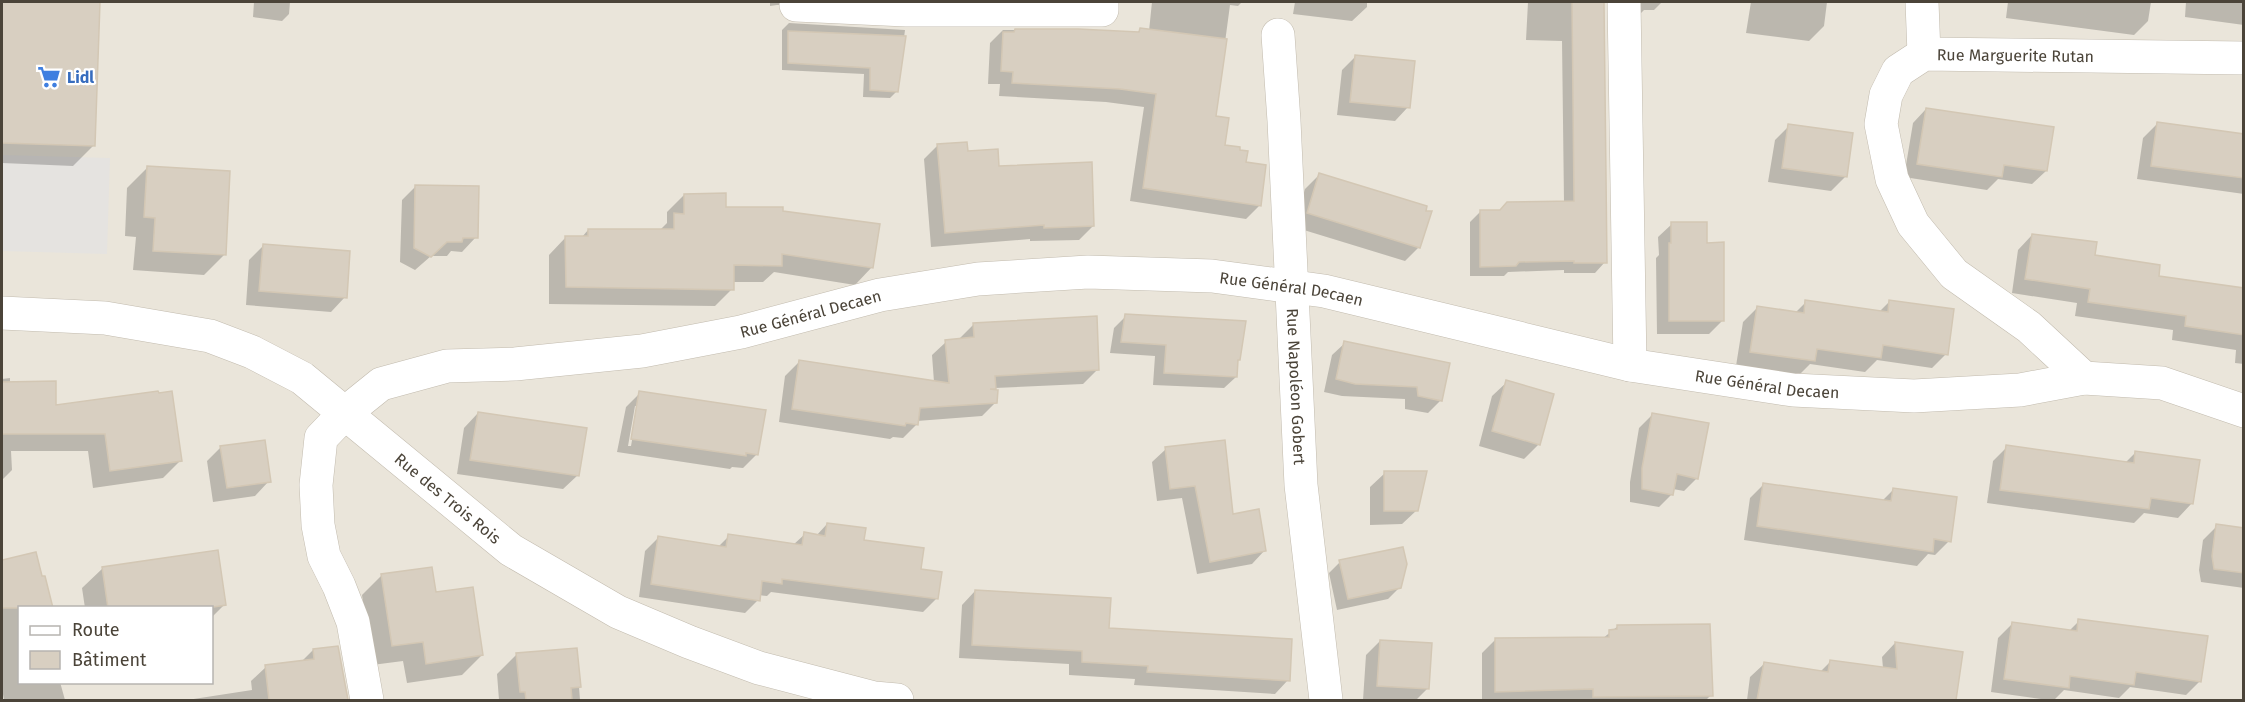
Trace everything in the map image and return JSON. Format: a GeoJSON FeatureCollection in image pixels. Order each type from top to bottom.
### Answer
{"type":"FeatureCollection","features":[{"type":"Feature","properties":{"kind":"street"},"geometry":{"type":"LineString","coordinates":[[796,5],[906,10],[1102,10],[1102,2]]}},
{"type":"Feature","properties":{"kind":"street"},"geometry":{"type":"LineString","coordinates":[[1624,2],[1630,365]]}},
{"type":"Feature","properties":{"kind":"street"},"geometry":{"type":"LineString","coordinates":[[1922,2],[1924,54]]}},
{"type":"Feature","properties":{"kind":"street","name":"Rue Napoléon Gobert"},"geometry":{"type":"LineString","coordinates":[[1278,35],[1301,485],[1326,700]]}},
{"type":"Feature","properties":{"kind":"street","name":"Rue Marguerite Rutan"},"geometry":{"type":"LineString","coordinates":[[2084,378],[2029,327],[1954,274],[1913,224],[1892,179],[1881,124],[1886,95],[1898,70],[1924,54],[2244,58]]}},
{"type":"Feature","properties":{"kind":"street","name":"Rue Général Decaen"},"geometry":{"type":"LineString","coordinates":[[367,700],[353,622],[324,556],[318,525],[316,485],[321,438],[345,413],[381,384],[447,366],[515,364],[642,351],[741,332],[880,295],[978,279],[1088,272],[1212,276],[1324,291],[1630,365],[1794,390],[1914,396],[2020,390],[2084,378],[2162,383],[2244,411]]}},
{"type":"Feature","properties":{"kind":"street","name":"Rue des Trois Rois"},"geometry":{"type":"LineString","coordinates":[[2,313],[105,318],[210,336],[252,352],[302,378],[511,550],[618,612],[759,668],[873,698],[897,700]]}},
{"type":"Feature","properties":{"kind":"shaded area"},"geometry":{"type":"Polygon","coordinates":[[[2,2],[2243,2],[2243,700],[2,700],[2,2]]]}},
{"type":"Feature","properties":{"kind":"shaded area"},"geometry":{"type":"Polygon","coordinates":[[[2,155],[110,158],[107,254],[2,251],[2,155]]]}},
{"type":"Feature","properties":{"kind":"building","name":"Lidl"},"geometry":{"type":"Polygon","coordinates":[[[2,2],[100,2],[95,146],[2,143],[2,2]]]}},
{"type":"Feature","properties":{"kind":"building"},"geometry":{"type":"Polygon","coordinates":[[[1572,2],[1604,2],[1607,263],[1519,262],[1516,266],[1480,267],[1480,210],[1500,210],[1507,202],[1574,201],[1572,2]]]}},
{"type":"Feature","properties":{"kind":"building"},"geometry":{"type":"Polygon","coordinates":[[[1140,28],[1227,39],[1216,116],[1229,118],[1225,145],[1240,147],[1240,150],[1248,151],[1246,162],[1266,165],[1261,206],[1143,188],[1156,94],[1120,89],[1012,83],[1013,72],[1001,71],[1003,32],[1014,32],[1015,29],[1078,29],[1139,32],[1140,28]]]}},
{"type":"Feature","properties":{"kind":"building"},"geometry":{"type":"Polygon","coordinates":[[[788,31],[906,36],[898,92],[870,90],[870,68],[788,63],[788,31]]]}},
{"type":"Feature","properties":{"kind":"building"},"geometry":{"type":"Polygon","coordinates":[[[1355,55],[1415,61],[1410,108],[1350,102],[1355,55]]]}},
{"type":"Feature","properties":{"kind":"building"},"geometry":{"type":"Polygon","coordinates":[[[1926,108],[2054,127],[2047,171],[2004,165],[2002,177],[1917,164],[1926,108]]]}},
{"type":"Feature","properties":{"kind":"building"},"geometry":{"type":"Polygon","coordinates":[[[2157,122],[2244,134],[2244,178],[2151,166],[2157,122]]]}},
{"type":"Feature","properties":{"kind":"building"},"geometry":{"type":"Polygon","coordinates":[[[1788,124],[1853,133],[1847,177],[1782,168],[1788,124]]]}},
{"type":"Feature","properties":{"kind":"building"},"geometry":{"type":"Polygon","coordinates":[[[967,142],[968,151],[998,149],[999,166],[1092,162],[1094,226],[1044,228],[1044,225],[945,233],[937,144],[967,142]]]}},
{"type":"Feature","properties":{"kind":"building"},"geometry":{"type":"Polygon","coordinates":[[[147,166],[230,171],[226,255],[153,251],[155,218],[144,217],[147,166]]]}},
{"type":"Feature","properties":{"kind":"building"},"geometry":{"type":"Polygon","coordinates":[[[1319,173],[1427,206],[1426,211],[1432,211],[1420,248],[1307,213],[1319,173]]]}},
{"type":"Feature","properties":{"kind":"building"},"geometry":{"type":"Polygon","coordinates":[[[415,185],[479,186],[478,238],[463,238],[462,242],[447,242],[431,257],[414,248],[415,185]]]}},
{"type":"Feature","properties":{"kind":"building"},"geometry":{"type":"Polygon","coordinates":[[[726,193],[726,207],[783,207],[783,211],[880,224],[873,268],[782,254],[782,266],[734,265],[734,290],[566,287],[565,236],[588,236],[588,229],[674,229],[674,213],[684,214],[684,194],[726,193]]]}},
{"type":"Feature","properties":{"kind":"building"},"geometry":{"type":"Polygon","coordinates":[[[1671,222],[1707,222],[1707,243],[1724,242],[1724,321],[1669,321],[1671,222]]]}},
{"type":"Feature","properties":{"kind":"building"},"geometry":{"type":"Polygon","coordinates":[[[2032,234],[2097,242],[2095,255],[2160,265],[2159,276],[2244,288],[2244,335],[2185,326],[2186,316],[2088,302],[2090,289],[2025,279],[2032,234]]]}},
{"type":"Feature","properties":{"kind":"building"},"geometry":{"type":"Polygon","coordinates":[[[263,244],[350,251],[347,298],[259,291],[263,244]]]}},
{"type":"Feature","properties":{"kind":"building"},"geometry":{"type":"Polygon","coordinates":[[[1805,300],[1888,312],[1889,300],[1954,309],[1948,355],[1883,345],[1881,358],[1817,349],[1815,361],[1750,352],[1757,306],[1804,313],[1805,300]]]}},
{"type":"Feature","properties":{"kind":"building"},"geometry":{"type":"Polygon","coordinates":[[[1125,314],[1246,321],[1237,377],[1164,373],[1166,345],[1121,342],[1125,314]]]}},
{"type":"Feature","properties":{"kind":"building"},"geometry":{"type":"Polygon","coordinates":[[[1097,316],[1099,370],[995,376],[996,389],[990,389],[998,390],[997,403],[920,408],[918,425],[906,423],[905,426],[792,409],[799,360],[949,383],[945,340],[974,337],[973,323],[1097,316]]]}},
{"type":"Feature","properties":{"kind":"building"},"geometry":{"type":"Polygon","coordinates":[[[1344,341],[1450,363],[1442,401],[1418,396],[1417,387],[1355,384],[1336,379],[1344,341]]]}},
{"type":"Feature","properties":{"kind":"building"},"geometry":{"type":"Polygon","coordinates":[[[1506,380],[1554,394],[1540,445],[1492,431],[1506,380]]]}},
{"type":"Feature","properties":{"kind":"building"},"geometry":{"type":"Polygon","coordinates":[[[56,381],[56,405],[172,391],[182,461],[110,471],[105,434],[2,434],[2,382],[56,381]]]}},
{"type":"Feature","properties":{"kind":"building"},"geometry":{"type":"Polygon","coordinates":[[[639,391],[766,410],[758,455],[746,453],[746,456],[631,439],[639,391]]]}},
{"type":"Feature","properties":{"kind":"building"},"geometry":{"type":"Polygon","coordinates":[[[478,412],[587,428],[579,476],[470,460],[478,412]]]}},
{"type":"Feature","properties":{"kind":"building"},"geometry":{"type":"Polygon","coordinates":[[[1652,413],[1709,423],[1698,479],[1677,474],[1673,495],[1642,489],[1642,468],[1652,413]]]}},
{"type":"Feature","properties":{"kind":"building"},"geometry":{"type":"Polygon","coordinates":[[[265,440],[271,482],[227,488],[220,446],[265,440]]]}},
{"type":"Feature","properties":{"kind":"building"},"geometry":{"type":"Polygon","coordinates":[[[1225,440],[1233,514],[1259,509],[1266,551],[1210,562],[1195,486],[1170,489],[1165,447],[1225,440]]]}},
{"type":"Feature","properties":{"kind":"building"},"geometry":{"type":"Polygon","coordinates":[[[2006,445],[2134,463],[2135,451],[2200,460],[2193,504],[2151,498],[2149,509],[2000,490],[2006,445]]]}},
{"type":"Feature","properties":{"kind":"building"},"geometry":{"type":"Polygon","coordinates":[[[1384,471],[1427,471],[1418,511],[1384,511],[1384,471]]]}},
{"type":"Feature","properties":{"kind":"building"},"geometry":{"type":"Polygon","coordinates":[[[1763,483],[1891,501],[1893,488],[1957,497],[1951,542],[1934,539],[1933,552],[1757,526],[1763,483]]]}},
{"type":"Feature","properties":{"kind":"building"},"geometry":{"type":"Polygon","coordinates":[[[827,523],[866,528],[864,540],[924,548],[921,569],[942,572],[938,599],[782,579],[782,584],[762,581],[760,601],[651,584],[658,536],[726,547],[728,534],[802,545],[804,532],[825,536],[827,523]]]}},
{"type":"Feature","properties":{"kind":"building"},"geometry":{"type":"Polygon","coordinates":[[[2216,524],[2244,528],[2244,573],[2214,569],[2212,556],[2216,524]]]}},
{"type":"Feature","properties":{"kind":"building"},"geometry":{"type":"Polygon","coordinates":[[[1403,547],[1407,564],[1401,588],[1348,599],[1339,560],[1403,547]]]}},
{"type":"Feature","properties":{"kind":"building"},"geometry":{"type":"Polygon","coordinates":[[[218,550],[226,605],[213,607],[108,606],[102,567],[218,550]]]}},
{"type":"Feature","properties":{"kind":"building"},"geometry":{"type":"Polygon","coordinates":[[[36,552],[52,606],[2,608],[2,560],[36,552]]]}},
{"type":"Feature","properties":{"kind":"building"},"geometry":{"type":"Polygon","coordinates":[[[432,567],[436,592],[473,587],[483,655],[426,664],[423,642],[392,646],[381,574],[432,567]]]}},
{"type":"Feature","properties":{"kind":"building"},"geometry":{"type":"Polygon","coordinates":[[[975,590],[1111,598],[1109,628],[1292,639],[1290,681],[1147,672],[1148,666],[1082,662],[1082,651],[972,645],[975,590]]]}},
{"type":"Feature","properties":{"kind":"building"},"geometry":{"type":"Polygon","coordinates":[[[2078,619],[2208,636],[2201,682],[2136,672],[2134,685],[2070,676],[2069,688],[2004,679],[2012,622],[2077,631],[2078,619]]]}},
{"type":"Feature","properties":{"kind":"building"},"geometry":{"type":"Polygon","coordinates":[[[1710,624],[1713,696],[1593,697],[1593,689],[1495,692],[1495,638],[1609,637],[1609,630],[1617,629],[1617,625],[1710,624]]]}},
{"type":"Feature","properties":{"kind":"building"},"geometry":{"type":"Polygon","coordinates":[[[1380,640],[1432,643],[1429,689],[1377,686],[1380,640]]]}},
{"type":"Feature","properties":{"kind":"building"},"geometry":{"type":"Polygon","coordinates":[[[1895,642],[1963,652],[1956,700],[1757,700],[1764,662],[1828,672],[1830,660],[1897,669],[1895,642]]]}},
{"type":"Feature","properties":{"kind":"building"},"geometry":{"type":"Polygon","coordinates":[[[338,646],[348,700],[269,700],[265,665],[314,659],[313,649],[338,646]]]}},
{"type":"Feature","properties":{"kind":"building"},"geometry":{"type":"Polygon","coordinates":[[[577,648],[581,687],[571,688],[572,700],[526,700],[525,692],[520,692],[516,653],[577,648]]]}},
{"type":"Feature","properties":{"kind":"place","name":"Lidl"},"geometry":{"type":"Point","coordinates":[49,77]}}]}
